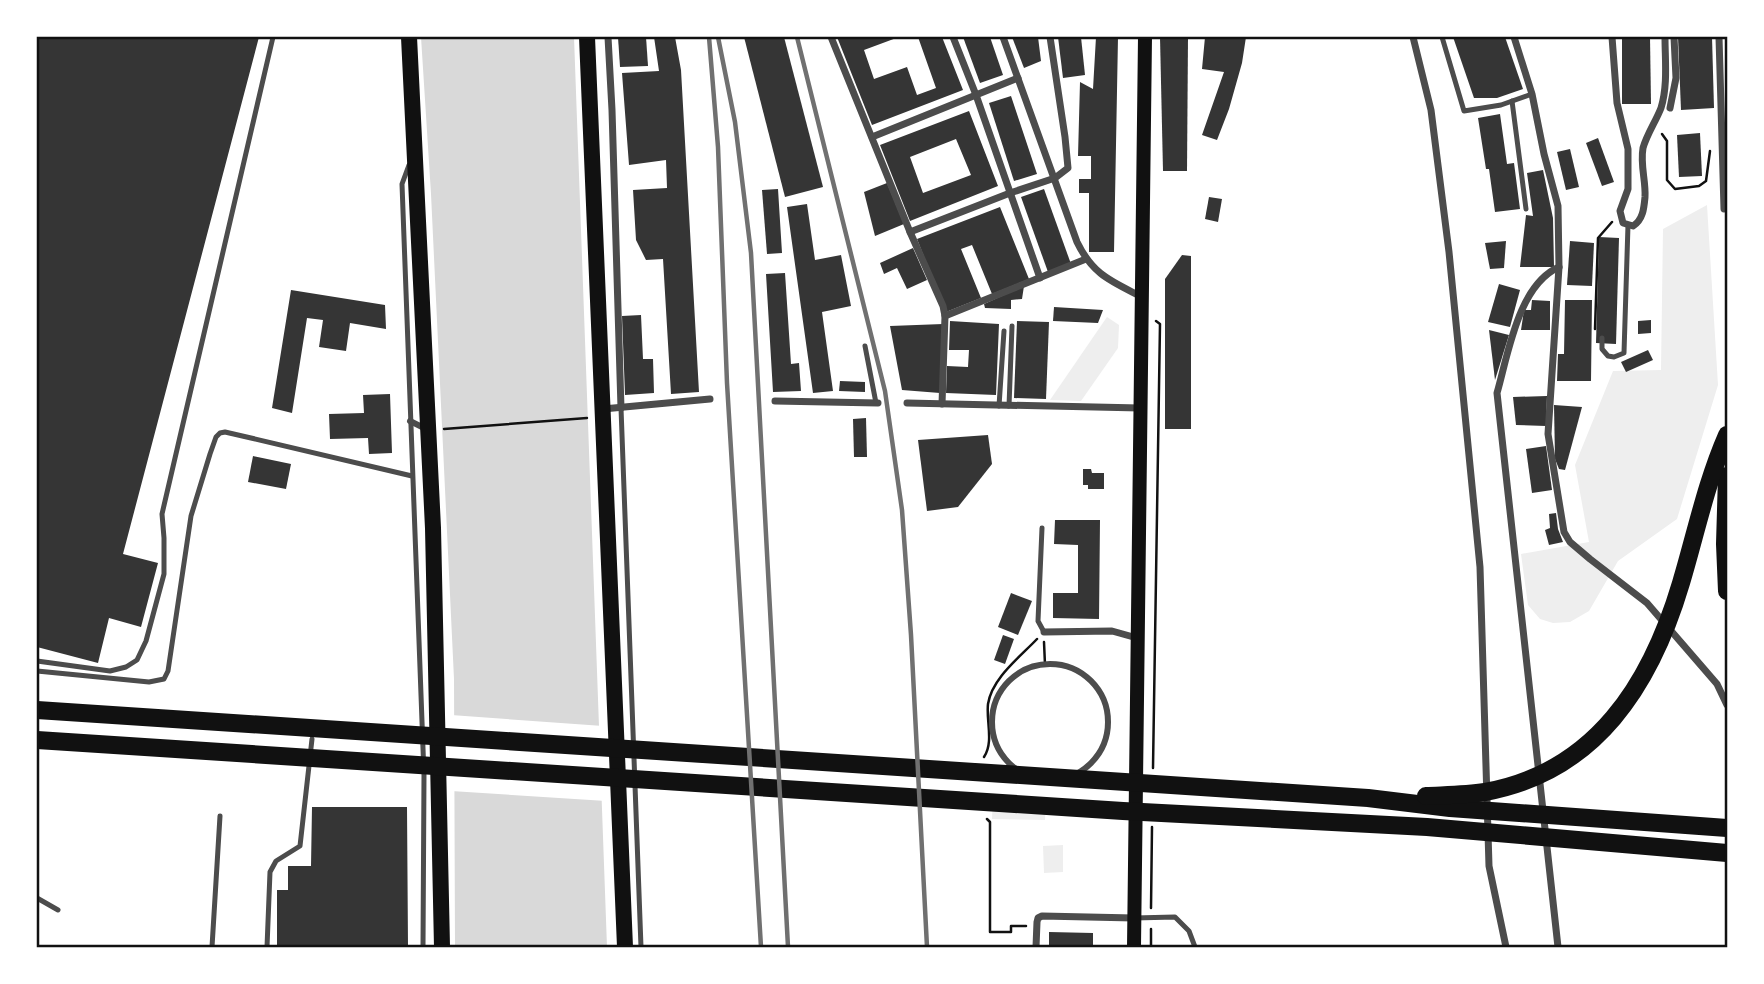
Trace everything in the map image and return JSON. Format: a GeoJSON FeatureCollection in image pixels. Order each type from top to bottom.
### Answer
{"type":"FeatureCollection","features":[{"type":"Feature","properties":{"kind":"highway"},"geometry":{"type":"LineString","coordinates":[[1368,798],[1484,792],[1527,780],[1573,756],[1610,723],[1635,691],[1654,657],[1681,584],[1697,521],[1727,435]]}},
{"type":"Feature","properties":{"kind":"highway"},"geometry":{"type":"LineString","coordinates":[[1727,476],[1727,591]]}},
{"type":"Feature","properties":{"kind":"highway"},"geometry":{"type":"LineString","coordinates":[[37,710],[1368,798],[1450,808],[1726,828]]}},
{"type":"Feature","properties":{"kind":"highway"},"geometry":{"type":"LineString","coordinates":[[37,740],[1122,811],[1427,827],[1725,852]]}},
{"type":"Feature","properties":{"kind":"main road"},"geometry":{"type":"LineString","coordinates":[[409,37],[433,430],[442,947]]}},
{"type":"Feature","properties":{"kind":"main road"},"geometry":{"type":"LineString","coordinates":[[587,37],[597,414],[625,947]]}},
{"type":"Feature","properties":{"kind":"main road"},"geometry":{"type":"LineString","coordinates":[[1134,947],[1145,37]]}},
{"type":"Feature","properties":{"kind":"street"},"geometry":{"type":"LineString","coordinates":[[608,37],[621,408]]}},
{"type":"Feature","properties":{"kind":"street"},"geometry":{"type":"LineString","coordinates":[[831,37],[943,306],[945,316],[942,404]]}},
{"type":"Feature","properties":{"kind":"street"},"geometry":{"type":"LineString","coordinates":[[953,37],[976,94],[1040,278]]}},
{"type":"Feature","properties":{"kind":"street"},"geometry":{"type":"LineString","coordinates":[[1003,37],[1077,242],[1086,260],[1103,278],[1142,304]]}},
{"type":"Feature","properties":{"kind":"street"},"geometry":{"type":"LineString","coordinates":[[910,232],[1055,177],[1068,168],[1066,137],[1050,37]]}},
{"type":"Feature","properties":{"kind":"street"},"geometry":{"type":"LineString","coordinates":[[1413,37],[1431,110],[1449,251],[1480,567],[1489,866],[1506,947]]}},
{"type":"Feature","properties":{"kind":"street"},"geometry":{"type":"LineString","coordinates":[[1514,37],[1532,94],[1558,206],[1559,267],[1548,433],[1564,532],[1570,542],[1647,603],[1710,675],[1722,691],[1727,705]]}},
{"type":"Feature","properties":{"kind":"street"},"geometry":{"type":"LineString","coordinates":[[1612,37],[1617,103],[1628,149],[1628,189],[1621,216],[1623,223],[1633,226],[1639,222],[1644,208],[1644,145],[1661,106],[1665,84],[1665,37]]}},
{"type":"Feature","properties":{"kind":"street"},"geometry":{"type":"LineString","coordinates":[[1671,108],[1676,78],[1674,37]]}},
{"type":"Feature","properties":{"kind":"street"},"geometry":{"type":"LineString","coordinates":[[1719,37],[1724,209]]}},
{"type":"Feature","properties":{"kind":"street"},"geometry":{"type":"LineString","coordinates":[[872,137],[1018,78]]}},
{"type":"Feature","properties":{"kind":"street"},"geometry":{"type":"LineString","coordinates":[[945,316],[1086,260]]}},
{"type":"Feature","properties":{"kind":"street"},"geometry":{"type":"LineString","coordinates":[[1558,947],[1497,393],[1521,311],[1545,276],[1559,267]]}},
{"type":"Feature","properties":{"kind":"street"},"geometry":{"type":"LineString","coordinates":[[597,414],[621,408],[710,399]]}},
{"type":"Feature","properties":{"kind":"street"},"geometry":{"type":"LineString","coordinates":[[775,401],[877,403]]}},
{"type":"Feature","properties":{"kind":"street"},"geometry":{"type":"LineString","coordinates":[[907,403],[1141,408]]}},
{"type":"Feature","properties":{"kind":"street"},"geometry":{"type":"LineString","coordinates":[[410,421],[433,430]]}},
{"type":"Feature","properties":{"kind":"street"},"geometry":{"type":"LineString","coordinates":[[1044,632],[1112,631],[1137,638]]}},
{"type":"Feature","properties":{"kind":"street"},"geometry":{"type":"LineString","coordinates":[[1045,665],[1059,665],[1076,670],[1091,681],[1102,695],[1107,713],[1107,731],[1102,748],[1091,763],[1076,774],[1041,780],[1023,774],[1008,763],[998,749],[992,731],[992,713],[998,696],[1008,681],[1023,670],[1045,665]]}},
{"type":"Feature","properties":{"kind":"street"},"geometry":{"type":"LineString","coordinates":[[1036,947],[1037,922],[1042,916],[1134,918]]}},
{"type":"Feature","properties":{"kind":"lane"},"geometry":{"type":"LineString","coordinates":[[37,661],[110,671],[137,660],[146,641],[164,573],[162,514],[272,37]]}},
{"type":"Feature","properties":{"kind":"lane"},"geometry":{"type":"LineString","coordinates":[[1442,37],[1464,111],[1512,102],[1532,94]]}},
{"type":"Feature","properties":{"kind":"lane"},"geometry":{"type":"LineString","coordinates":[[1512,102],[1526,209]]}},
{"type":"Feature","properties":{"kind":"lane"},"geometry":{"type":"LineString","coordinates":[[414,152],[402,184],[424,775],[423,947]]}},
{"type":"Feature","properties":{"kind":"lane"},"geometry":{"type":"LineString","coordinates":[[1602,338],[1602,349],[1608,356],[1624,353],[1628,225]]}},
{"type":"Feature","properties":{"kind":"lane"},"geometry":{"type":"LineString","coordinates":[[1009,405],[1012,326]]}},
{"type":"Feature","properties":{"kind":"lane"},"geometry":{"type":"LineString","coordinates":[[999,405],[1004,331]]}},
{"type":"Feature","properties":{"kind":"lane"},"geometry":{"type":"LineString","coordinates":[[865,346],[877,403]]}},
{"type":"Feature","properties":{"kind":"lane"},"geometry":{"type":"LineString","coordinates":[[621,408],[641,947]]}},
{"type":"Feature","properties":{"kind":"lane"},"geometry":{"type":"LineString","coordinates":[[37,671],[149,682],[164,679],[168,671],[191,516],[216,437],[225,432],[412,476]]}},
{"type":"Feature","properties":{"kind":"lane"},"geometry":{"type":"LineString","coordinates":[[1042,528],[1038,621],[1044,632]]}},
{"type":"Feature","properties":{"kind":"lane"},"geometry":{"type":"LineString","coordinates":[[267,947],[270,872],[275,861],[300,846],[312,739]]}},
{"type":"Feature","properties":{"kind":"lane"},"geometry":{"type":"LineString","coordinates":[[212,947],[220,816]]}},
{"type":"Feature","properties":{"kind":"lane"},"geometry":{"type":"LineString","coordinates":[[37,898],[58,910]]}},
{"type":"Feature","properties":{"kind":"lane"},"geometry":{"type":"LineString","coordinates":[[1134,918],[1175,917],[1189,931],[1195,947]]}},
{"type":"Feature","properties":{"kind":"path"},"geometry":{"type":"LineString","coordinates":[[1653,127],[1667,141],[1667,180],[1675,189],[1704,183],[1709,170],[1710,152],[1724,150]]}},
{"type":"Feature","properties":{"kind":"path"},"geometry":{"type":"LineString","coordinates":[[1595,331],[1598,238],[1607,226],[1621,216]]}},
{"type":"Feature","properties":{"kind":"path"},"geometry":{"type":"LineString","coordinates":[[1142,304],[1160,324],[1153,779]]}},
{"type":"Feature","properties":{"kind":"path"},"geometry":{"type":"LineString","coordinates":[[433,430],[597,414]]}},
{"type":"Feature","properties":{"kind":"path"},"geometry":{"type":"LineString","coordinates":[[1044,632],[1045,665]]}},
{"type":"Feature","properties":{"kind":"path"},"geometry":{"type":"LineString","coordinates":[[1151,947],[1153,821]]}},
{"type":"Feature","properties":{"kind":"shaded area"},"geometry":{"type":"Polygon","coordinates":[[[421,37],[574,37],[607,947],[455,947],[454,679],[421,37]]]}},
{"type":"Feature","properties":{"kind":"shaded area"},"geometry":{"type":"Polygon","coordinates":[[[1707,205],[1718,385],[1677,519],[1618,561],[1589,611],[1570,622],[1553,623],[1540,619],[1528,605],[1521,554],[1589,542],[1575,465],[1613,371],[1661,370],[1663,229],[1707,205]]]}},
{"type":"Feature","properties":{"kind":"shaded area"},"geometry":{"type":"Polygon","coordinates":[[[1107,317],[1119,325],[1118,348],[1081,401],[1050,400],[1107,317]]]}},
{"type":"Feature","properties":{"kind":"shaded area"},"geometry":{"type":"Polygon","coordinates":[[[993,798],[1046,799],[1045,820],[992,819],[993,798]]]}},
{"type":"Feature","properties":{"kind":"shaded area"},"geometry":{"type":"Polygon","coordinates":[[[1063,845],[1063,872],[1044,873],[1043,846],[1063,845]]]}},
{"type":"Feature","properties":{"kind":"pier"},"geometry":{"type":"Polygon","coordinates":[[[451,715],[603,726],[606,801],[451,791],[451,715]]]}},
{"type":"Feature","properties":{"kind":"building"},"geometry":{"type":"Polygon","coordinates":[[[37,37],[259,37],[123,554],[158,563],[141,627],[109,618],[98,663],[37,647],[37,37]]]}},
{"type":"Feature","properties":{"kind":"building"},"geometry":{"type":"Polygon","coordinates":[[[618,37],[646,37],[648,66],[620,67],[618,37]]]}},
{"type":"Feature","properties":{"kind":"building"},"geometry":{"type":"Polygon","coordinates":[[[654,37],[675,37],[681,70],[699,392],[671,394],[663,259],[646,260],[636,240],[633,190],[667,188],[666,160],[629,165],[622,73],[659,71],[654,37]]]}},
{"type":"Feature","properties":{"kind":"building"},"geometry":{"type":"Polygon","coordinates":[[[744,37],[784,37],[823,187],[785,197],[744,37]]]}},
{"type":"Feature","properties":{"kind":"building"},"geometry":{"type":"Polygon","coordinates":[[[837,37],[899,37],[864,50],[874,79],[907,67],[917,95],[936,88],[918,37],[942,37],[963,90],[872,125],[837,37]]]}},
{"type":"Feature","properties":{"kind":"building"},"geometry":{"type":"Polygon","coordinates":[[[963,37],[990,37],[1003,75],[980,83],[963,37]]]}},
{"type":"Feature","properties":{"kind":"building"},"geometry":{"type":"Polygon","coordinates":[[[1012,37],[1038,37],[1041,61],[1024,68],[1012,37]]]}},
{"type":"Feature","properties":{"kind":"building"},"geometry":{"type":"Polygon","coordinates":[[[1058,37],[1081,37],[1085,75],[1063,78],[1058,37]]]}},
{"type":"Feature","properties":{"kind":"building"},"geometry":{"type":"Polygon","coordinates":[[[1096,37],[1118,37],[1114,252],[1089,252],[1089,193],[1079,193],[1079,179],[1091,179],[1091,156],[1078,156],[1080,82],[1093,89],[1096,37]]]}},
{"type":"Feature","properties":{"kind":"building"},"geometry":{"type":"Polygon","coordinates":[[[1160,37],[1188,37],[1187,171],[1163,171],[1160,37]]]}},
{"type":"Feature","properties":{"kind":"building"},"geometry":{"type":"Polygon","coordinates":[[[1205,37],[1246,37],[1242,63],[1217,140],[1202,135],[1224,72],[1202,69],[1205,37]]]}},
{"type":"Feature","properties":{"kind":"building"},"geometry":{"type":"Polygon","coordinates":[[[1453,37],[1505,37],[1523,89],[1497,98],[1474,98],[1453,37]]]}},
{"type":"Feature","properties":{"kind":"building"},"geometry":{"type":"Polygon","coordinates":[[[1622,37],[1650,37],[1651,104],[1622,104],[1622,37]]]}},
{"type":"Feature","properties":{"kind":"building"},"geometry":{"type":"Polygon","coordinates":[[[1678,37],[1712,37],[1714,108],[1681,110],[1678,37]]]}},
{"type":"Feature","properties":{"kind":"building"},"geometry":{"type":"Polygon","coordinates":[[[1011,96],[1037,174],[1014,181],[989,103],[1011,96]]]}},
{"type":"Feature","properties":{"kind":"building"},"geometry":{"type":"Polygon","coordinates":[[[969,111],[998,186],[910,221],[880,145],[969,111]],[[956,139],[910,157],[923,193],[971,175],[956,139]]]}},
{"type":"Feature","properties":{"kind":"building"},"geometry":{"type":"Polygon","coordinates":[[[1500,114],[1507,164],[1514,163],[1520,209],[1495,212],[1478,118],[1500,114]]]}},
{"type":"Feature","properties":{"kind":"building"},"geometry":{"type":"Polygon","coordinates":[[[1700,133],[1702,176],[1679,177],[1677,135],[1700,133]]]}},
{"type":"Feature","properties":{"kind":"building"},"geometry":{"type":"Polygon","coordinates":[[[1598,138],[1614,182],[1602,186],[1586,143],[1598,138]]]}},
{"type":"Feature","properties":{"kind":"building"},"geometry":{"type":"Polygon","coordinates":[[[1570,149],[1579,187],[1566,190],[1557,152],[1570,149]]]}},
{"type":"Feature","properties":{"kind":"building"},"geometry":{"type":"Polygon","coordinates":[[[1543,170],[1553,218],[1554,267],[1520,267],[1526,215],[1533,216],[1527,173],[1543,170]]]}},
{"type":"Feature","properties":{"kind":"building"},"geometry":{"type":"Polygon","coordinates":[[[887,183],[904,224],[875,236],[864,192],[887,183]]]}},
{"type":"Feature","properties":{"kind":"building"},"geometry":{"type":"Polygon","coordinates":[[[778,189],[782,253],[767,254],[762,190],[778,189]]]}},
{"type":"Feature","properties":{"kind":"building"},"geometry":{"type":"Polygon","coordinates":[[[1044,189],[1071,264],[1048,272],[1021,197],[1044,189]]]}},
{"type":"Feature","properties":{"kind":"building"},"geometry":{"type":"Polygon","coordinates":[[[1209,197],[1222,199],[1218,222],[1205,219],[1209,197]]]}},
{"type":"Feature","properties":{"kind":"building"},"geometry":{"type":"Polygon","coordinates":[[[807,204],[815,260],[841,255],[851,306],[822,312],[833,391],[813,393],[787,207],[807,204]]]}},
{"type":"Feature","properties":{"kind":"building"},"geometry":{"type":"Polygon","coordinates":[[[1000,207],[1029,279],[992,294],[972,245],[961,249],[981,298],[946,312],[917,239],[1000,207]]]}},
{"type":"Feature","properties":{"kind":"building"},"geometry":{"type":"Polygon","coordinates":[[[1599,237],[1619,238],[1616,344],[1596,343],[1599,237]]]}},
{"type":"Feature","properties":{"kind":"building"},"geometry":{"type":"Polygon","coordinates":[[[1506,241],[1504,268],[1490,269],[1485,243],[1506,241]]]}},
{"type":"Feature","properties":{"kind":"building"},"geometry":{"type":"Polygon","coordinates":[[[1570,241],[1594,243],[1592,286],[1567,285],[1570,241]]]}},
{"type":"Feature","properties":{"kind":"building"},"geometry":{"type":"Polygon","coordinates":[[[913,248],[927,280],[907,289],[897,268],[884,274],[880,263],[913,248]]]}},
{"type":"Feature","properties":{"kind":"building"},"geometry":{"type":"Polygon","coordinates":[[[1182,255],[1191,256],[1191,429],[1165,429],[1165,279],[1182,255]]]}},
{"type":"Feature","properties":{"kind":"building"},"geometry":{"type":"Polygon","coordinates":[[[785,273],[791,364],[799,363],[801,391],[773,392],[766,274],[785,273]]]}},
{"type":"Feature","properties":{"kind":"building"},"geometry":{"type":"Polygon","coordinates":[[[1499,284],[1520,290],[1510,327],[1488,322],[1499,284]]]}},
{"type":"Feature","properties":{"kind":"building"},"geometry":{"type":"Polygon","coordinates":[[[1024,286],[1022,299],[1011,300],[1011,309],[985,308],[984,304],[1024,286]]]}},
{"type":"Feature","properties":{"kind":"building"},"geometry":{"type":"Polygon","coordinates":[[[291,290],[385,305],[386,329],[350,323],[346,351],[319,347],[323,320],[307,318],[292,413],[272,408],[291,290]]]}},
{"type":"Feature","properties":{"kind":"building"},"geometry":{"type":"Polygon","coordinates":[[[1532,300],[1550,301],[1550,330],[1521,330],[1524,310],[1531,310],[1532,300]]]}},
{"type":"Feature","properties":{"kind":"building"},"geometry":{"type":"Polygon","coordinates":[[[1565,300],[1592,300],[1591,381],[1557,381],[1558,354],[1564,354],[1565,300]]]}},
{"type":"Feature","properties":{"kind":"building"},"geometry":{"type":"Polygon","coordinates":[[[1054,307],[1103,310],[1098,323],[1053,321],[1054,307]]]}},
{"type":"Feature","properties":{"kind":"building"},"geometry":{"type":"Polygon","coordinates":[[[641,315],[643,359],[653,359],[654,393],[625,395],[622,316],[641,315]]]}},
{"type":"Feature","properties":{"kind":"building"},"geometry":{"type":"Polygon","coordinates":[[[1651,320],[1651,333],[1638,334],[1638,321],[1651,320]]]}},
{"type":"Feature","properties":{"kind":"building"},"geometry":{"type":"Polygon","coordinates":[[[950,321],[999,324],[996,395],[946,393],[947,366],[968,367],[969,350],[949,350],[950,321]]]}},
{"type":"Feature","properties":{"kind":"building"},"geometry":{"type":"Polygon","coordinates":[[[1017,321],[1049,322],[1046,399],[1014,398],[1017,321]]]}},
{"type":"Feature","properties":{"kind":"building"},"geometry":{"type":"Polygon","coordinates":[[[943,324],[940,393],[902,390],[890,326],[943,324]]]}},
{"type":"Feature","properties":{"kind":"building"},"geometry":{"type":"Polygon","coordinates":[[[1489,330],[1509,335],[1495,380],[1489,330]]]}},
{"type":"Feature","properties":{"kind":"building"},"geometry":{"type":"Polygon","coordinates":[[[1648,350],[1653,360],[1626,372],[1621,362],[1648,350]]]}},
{"type":"Feature","properties":{"kind":"building"},"geometry":{"type":"Polygon","coordinates":[[[840,381],[865,382],[865,392],[839,391],[840,381]]]}},
{"type":"Feature","properties":{"kind":"building"},"geometry":{"type":"Polygon","coordinates":[[[390,394],[392,453],[369,454],[368,438],[330,439],[329,414],[364,413],[363,395],[390,394]]]}},
{"type":"Feature","properties":{"kind":"building"},"geometry":{"type":"Polygon","coordinates":[[[1547,396],[1546,426],[1516,425],[1513,397],[1547,396]]]}},
{"type":"Feature","properties":{"kind":"building"},"geometry":{"type":"Polygon","coordinates":[[[1554,405],[1582,407],[1565,470],[1559,469],[1555,459],[1554,405]]]}},
{"type":"Feature","properties":{"kind":"building"},"geometry":{"type":"Polygon","coordinates":[[[866,418],[867,457],[854,457],[853,419],[866,418]]]}},
{"type":"Feature","properties":{"kind":"building"},"geometry":{"type":"Polygon","coordinates":[[[988,435],[992,464],[958,507],[927,511],[918,440],[988,435]]]}},
{"type":"Feature","properties":{"kind":"building"},"geometry":{"type":"Polygon","coordinates":[[[1546,446],[1552,490],[1532,493],[1526,449],[1546,446]]]}},
{"type":"Feature","properties":{"kind":"building"},"geometry":{"type":"Polygon","coordinates":[[[253,456],[291,464],[286,489],[248,482],[253,456]]]}},
{"type":"Feature","properties":{"kind":"building"},"geometry":{"type":"Polygon","coordinates":[[[1083,469],[1091,469],[1092,473],[1104,473],[1104,489],[1088,489],[1088,485],[1083,485],[1083,469]]]}},
{"type":"Feature","properties":{"kind":"building"},"geometry":{"type":"Polygon","coordinates":[[[1556,513],[1563,542],[1549,545],[1545,530],[1550,528],[1549,514],[1556,513]]]}},
{"type":"Feature","properties":{"kind":"building"},"geometry":{"type":"Polygon","coordinates":[[[1055,520],[1100,520],[1099,619],[1053,618],[1053,593],[1078,593],[1078,545],[1054,544],[1055,520]]]}},
{"type":"Feature","properties":{"kind":"building"},"geometry":{"type":"Polygon","coordinates":[[[1011,593],[1032,601],[1018,635],[998,627],[1011,593]]]}},
{"type":"Feature","properties":{"kind":"building"},"geometry":{"type":"Polygon","coordinates":[[[1003,635],[1014,639],[1005,664],[994,660],[1003,635]]]}},
{"type":"Feature","properties":{"kind":"building"},"geometry":{"type":"Polygon","coordinates":[[[312,807],[407,807],[408,947],[277,947],[277,890],[288,890],[288,866],[311,866],[312,807]]]}},
{"type":"Feature","properties":{"kind":"building"},"geometry":{"type":"Polygon","coordinates":[[[1049,932],[1093,933],[1093,947],[1049,947],[1049,932]]]}},
{"type":"Feature","properties":{"kind":"railway"},"geometry":{"type":"LineString","coordinates":[[709,37],[718,147],[727,383],[761,947]]}},
{"type":"Feature","properties":{"kind":"railway"},"geometry":{"type":"LineString","coordinates":[[718,37],[735,122],[751,253],[788,947]]}},
{"type":"Feature","properties":{"kind":"railway"},"geometry":{"type":"LineString","coordinates":[[797,37],[885,391],[902,510],[927,947]]}}]}
